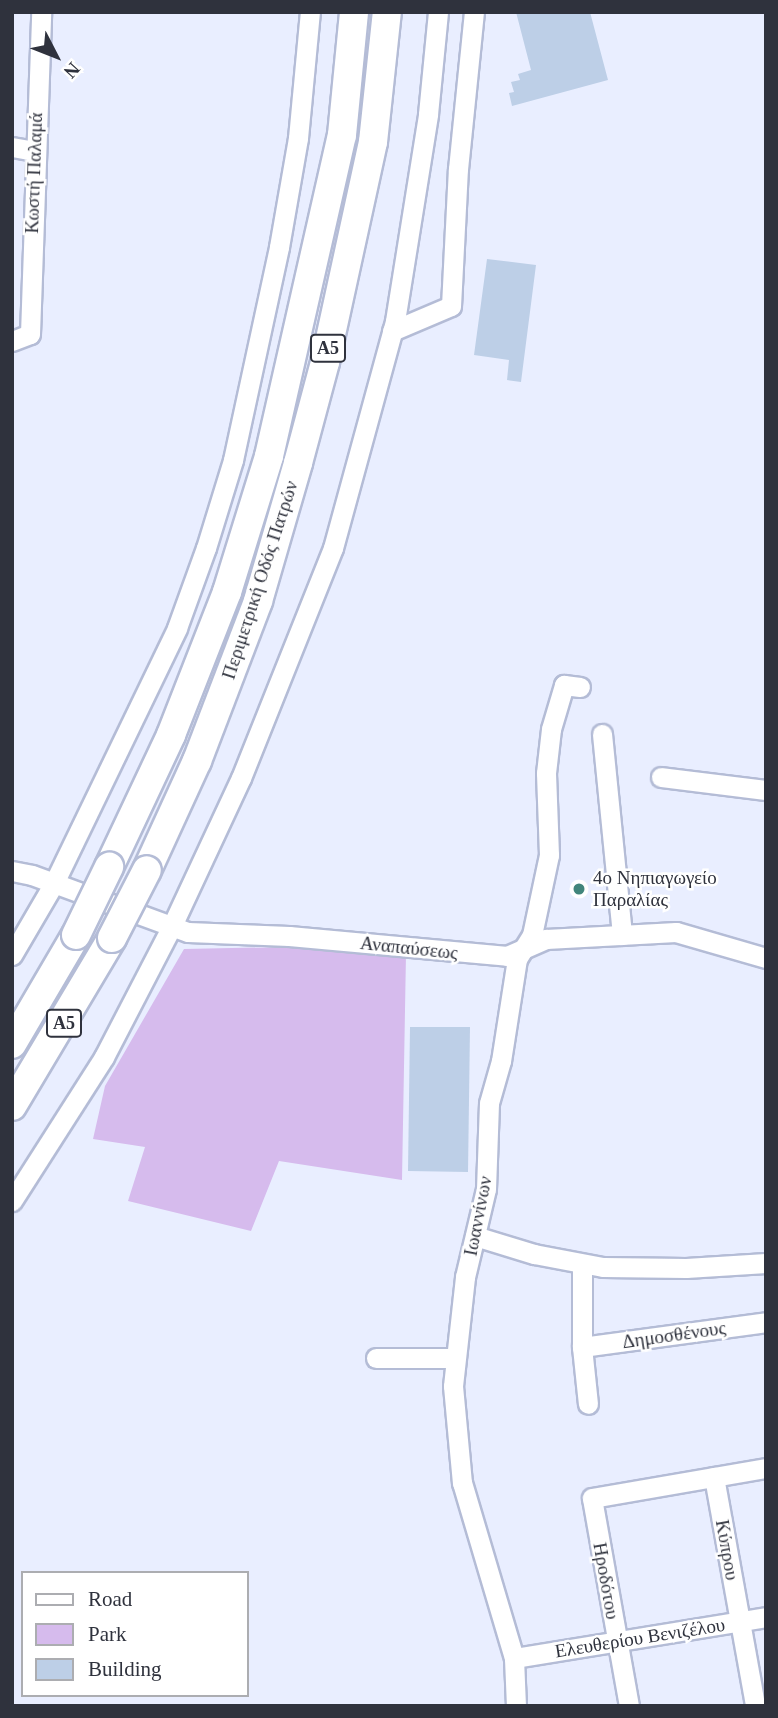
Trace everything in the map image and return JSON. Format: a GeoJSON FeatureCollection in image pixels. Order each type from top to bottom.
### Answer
{"type":"FeatureCollection","features":[{"type":"Feature","properties":{"kind":"highway","name":"Περιμετρική Οδός Πατρών"},"geometry":{"type":"LineString","coordinates":[[12,1044],[76,935],[109,867],[170,735],[227,592],[269,456],[342,135],[355,12]]}},
{"type":"Feature","properties":{"kind":"highway","name":"Περιμετρική Οδός Πατρών"},"geometry":{"type":"LineString","coordinates":[[12,1106],[112,939],[147,870],[197,761],[253,613],[325,362],[373,142],[387,12]]}},
{"type":"Feature","properties":{"kind":"street","name":"Κωστή Παλαμά"},"geometry":{"type":"LineString","coordinates":[[21,338],[41,12]]}},
{"type":"Feature","properties":{"kind":"street"},"geometry":{"type":"LineString","coordinates":[[12,955],[54,883],[177,628],[233,460],[279,247],[298,138],[310,12]]}},
{"type":"Feature","properties":{"kind":"street"},"geometry":{"type":"LineString","coordinates":[[12,1201],[104,1057],[171,929],[241,778],[333,548],[392,331],[428,114],[438,12]]}},
{"type":"Feature","properties":{"kind":"street"},"geometry":{"type":"LineString","coordinates":[[392,331],[451,306],[458,169],[474,12]]}},
{"type":"Feature","properties":{"kind":"street"},"geometry":{"type":"LineString","coordinates":[[12,147],[34,151]]}},
{"type":"Feature","properties":{"kind":"street","name":"Ιωαννίνων"},"geometry":{"type":"LineString","coordinates":[[516,1706],[514,1658],[463,1483],[454,1408],[455,1359],[461,1300],[486,1189],[489,1103],[500,1061],[517,959],[532,935],[549,855],[546,773],[551,729],[572,686]]}},
{"type":"Feature","properties":{"kind":"street"},"geometry":{"type":"LineString","coordinates":[[602,734],[622,935]]}},
{"type":"Feature","properties":{"kind":"street"},"geometry":{"type":"LineString","coordinates":[[661,777],[766,790]]}},
{"type":"Feature","properties":{"kind":"street","name":"Αναπαύσεως"},"geometry":{"type":"LineString","coordinates":[[12,872],[54,883],[171,929],[507,956],[546,939],[676,932],[766,958]]}},
{"type":"Feature","properties":{"kind":"street"},"geometry":{"type":"LineString","coordinates":[[475,1236],[582,1264],[646,1269],[766,1264]]}},
{"type":"Feature","properties":{"kind":"street"},"geometry":{"type":"LineString","coordinates":[[582,1264],[582,1347],[588,1404]]}},
{"type":"Feature","properties":{"kind":"street","name":"Δημοσθένους"},"geometry":{"type":"LineString","coordinates":[[582,1347],[766,1322]]}},
{"type":"Feature","properties":{"kind":"street"},"geometry":{"type":"LineString","coordinates":[[376,1358],[455,1359]]}},
{"type":"Feature","properties":{"kind":"street"},"geometry":{"type":"LineString","coordinates":[[714,1477],[766,1468]]}},
{"type":"Feature","properties":{"kind":"street","name":"Ηροδότου"},"geometry":{"type":"LineString","coordinates":[[629,1706],[592,1498],[714,1477]]}},
{"type":"Feature","properties":{"kind":"street","name":"Κύπρου"},"geometry":{"type":"LineString","coordinates":[[714,1477],[755,1706]]}},
{"type":"Feature","properties":{"kind":"street","name":"Ελευθερίου Βενιζέλου"},"geometry":{"type":"LineString","coordinates":[[514,1658],[766,1617]]}},
{"type":"Feature","properties":{"kind":"green space"},"geometry":{"type":"Polygon","coordinates":[[[288,943],[406,954],[402,1180],[279,1161],[251,1231],[128,1201],[145,1147],[93,1139],[105,1086],[184,949],[287,947],[288,943]]]}},
{"type":"Feature","properties":{"kind":"building"},"geometry":{"type":"Polygon","coordinates":[[[516,12],[590,12],[608,80],[512,106],[509,93],[514,92],[511,82],[520,80],[518,74],[531,70],[516,12]]]}},
{"type":"Feature","properties":{"kind":"building"},"geometry":{"type":"Polygon","coordinates":[[[487,259],[536,265],[521,382],[507,380],[509,360],[474,355],[487,259]]]}},
{"type":"Feature","properties":{"kind":"building"},"geometry":{"type":"Polygon","coordinates":[[[410,1027],[470,1027],[468,1172],[408,1171],[410,1027]]]}},
{"type":"Feature","properties":{"kind":"place","name":"4o Νηπιαγωγείο Παραλίας"},"geometry":{"type":"Point","coordinates":[579,889]}}]}
